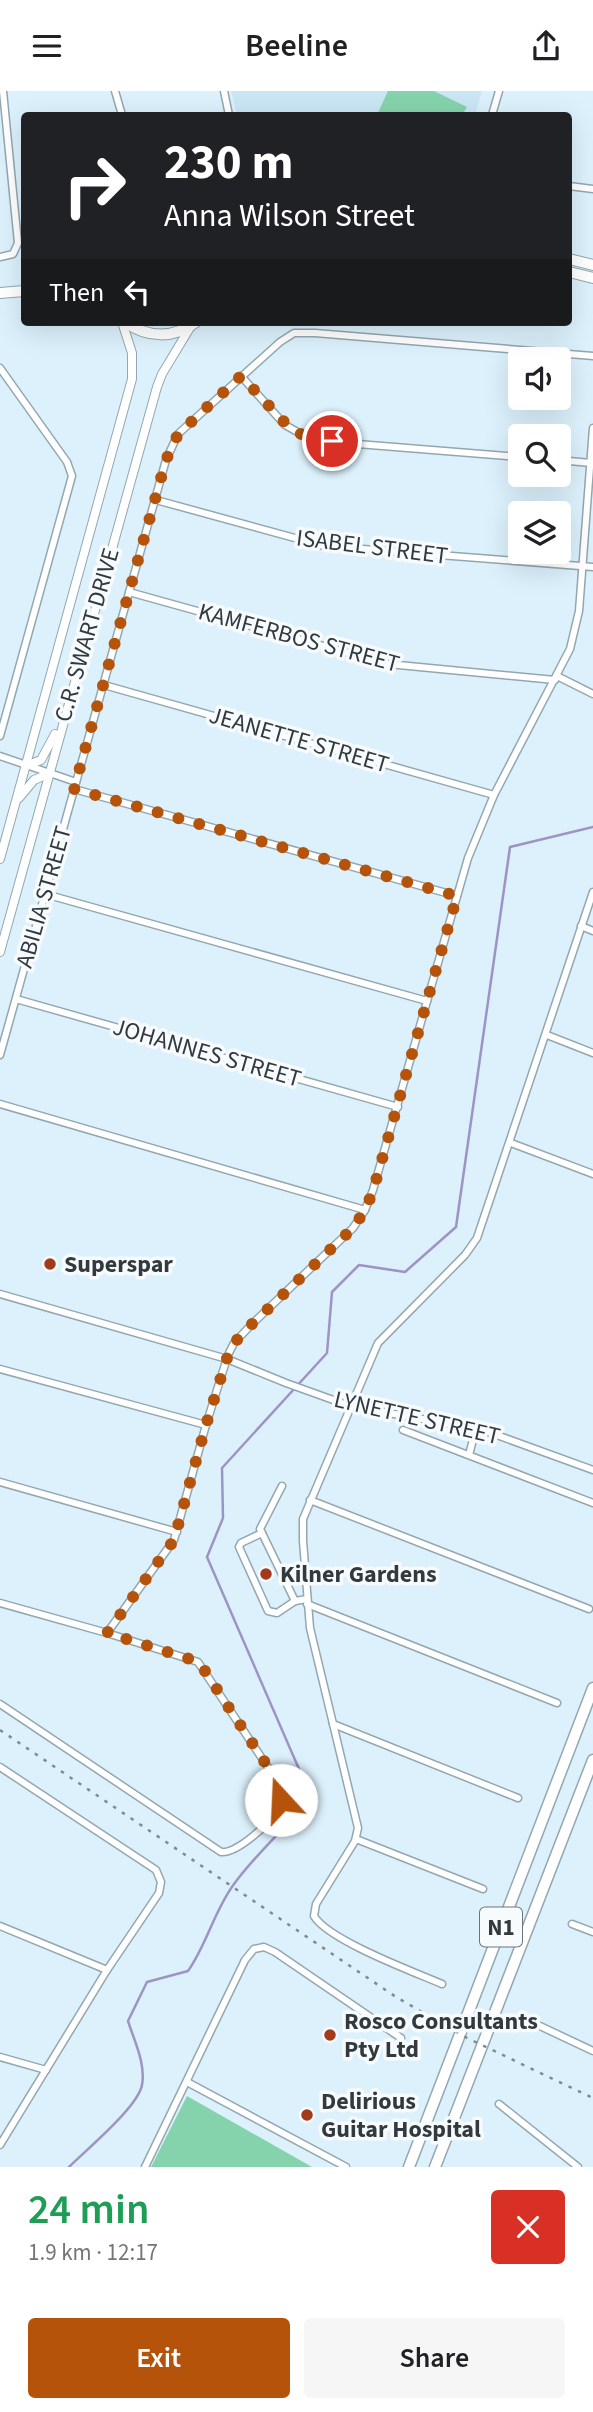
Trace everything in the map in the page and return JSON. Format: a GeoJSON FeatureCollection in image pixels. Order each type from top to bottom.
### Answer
{"type":"FeatureCollection","features":[{"type":"Feature","properties":{"kind":"highway","name":"N1"},"geometry":{"type":"LineString","coordinates":[[409,2167],[593,1688]]}},
{"type":"Feature","properties":{"kind":"highway","name":"N1"},"geometry":{"type":"LineString","coordinates":[[435,2167],[593,1760]]}},
{"type":"Feature","properties":{"kind":"main road"},"geometry":{"type":"LineString","coordinates":[[572,260],[593,265]]}},
{"type":"Feature","properties":{"kind":"main road"},"geometry":{"type":"LineString","coordinates":[[572,273],[593,278]]}},
{"type":"Feature","properties":{"kind":"main road"},"geometry":{"type":"LineString","coordinates":[[0,293],[21,291]]}},
{"type":"Feature","properties":{"kind":"main road","name":"C.R. SWART DRIVE"},"geometry":{"type":"LineString","coordinates":[[0,859],[132,379],[132,353],[125,326]]}},
{"type":"Feature","properties":{"kind":"main road"},"geometry":{"type":"LineString","coordinates":[[132,326],[161,335],[178,332],[189,326]]}},
{"type":"Feature","properties":{"kind":"main road","name":"C.R. SWART DRIVE"},"geometry":{"type":"LineString","coordinates":[[0,951],[157,387],[192,326]]}},
{"type":"Feature","properties":{"kind":"main road"},"geometry":{"type":"LineString","coordinates":[[26,766],[41,761],[62,726]]}},
{"type":"Feature","properties":{"kind":"main road"},"geometry":{"type":"LineString","coordinates":[[16,801],[34,780],[48,774]]}},
{"type":"Feature","properties":{"kind":"street"},"geometry":{"type":"LineString","coordinates":[[1,257],[12,254],[18,243],[4,91]]}},
{"type":"Feature","properties":{"kind":"street"},"geometry":{"type":"LineString","coordinates":[[116,91],[121,112]]}},
{"type":"Feature","properties":{"kind":"street"},"geometry":{"type":"LineString","coordinates":[[224,91],[228,112]]}},
{"type":"Feature","properties":{"kind":"street"},"geometry":{"type":"LineString","coordinates":[[493,112],[499,91]]}},
{"type":"Feature","properties":{"kind":"street"},"geometry":{"type":"LineString","coordinates":[[0,154],[10,153]]}},
{"type":"Feature","properties":{"kind":"street"},"geometry":{"type":"LineString","coordinates":[[572,186],[593,189]]}},
{"type":"Feature","properties":{"kind":"street","name":"ABILIA STREET"},"geometry":{"type":"LineString","coordinates":[[0,1055],[175,437],[285,338],[300,333],[593,358]]}},
{"type":"Feature","properties":{"kind":"street"},"geometry":{"type":"LineString","coordinates":[[0,369],[62,455],[70,468],[71,482],[0,736]]}},
{"type":"Feature","properties":{"kind":"street"},"geometry":{"type":"LineString","coordinates":[[241,376],[285,425],[306,436],[345,443],[508,456]]}},
{"type":"Feature","properties":{"kind":"street"},"geometry":{"type":"LineString","coordinates":[[107,1633],[165,1555],[177,1532],[206,1425],[234,1343],[353,1228],[373,1191],[468,858],[494,795],[556,678],[576,631],[593,428]]}},
{"type":"Feature","properties":{"kind":"street"},"geometry":{"type":"LineString","coordinates":[[571,461],[592,463]]}},
{"type":"Feature","properties":{"kind":"street","name":"ISABEL STREET"},"geometry":{"type":"LineString","coordinates":[[156,500],[324,546],[593,568]]}},
{"type":"Feature","properties":{"kind":"street","name":"KAMFERBOS STREET"},"geometry":{"type":"LineString","coordinates":[[129,592],[388,664],[556,678],[593,694]]}},
{"type":"Feature","properties":{"kind":"street","name":"JEANETTE STREET"},"geometry":{"type":"LineString","coordinates":[[104,685],[494,795]]}},
{"type":"Feature","properties":{"kind":"street"},"geometry":{"type":"LineString","coordinates":[[0,756],[75,786],[457,896]]}},
{"type":"Feature","properties":{"kind":"street"},"geometry":{"type":"LineString","coordinates":[[442,1984],[376,1955],[331,1931],[316,1919],[314,1907],[356,1839],[356,1815],[315,1650],[307,1602],[302,1529],[310,1500],[349,1406],[367,1363],[381,1339],[471,1249],[477,1238],[593,892]]}},
{"type":"Feature","properties":{"kind":"street"},"geometry":{"type":"LineString","coordinates":[[45,894],[427,1001]]}},
{"type":"Feature","properties":{"kind":"street"},"geometry":{"type":"LineString","coordinates":[[581,926],[593,931]]}},
{"type":"Feature","properties":{"kind":"street","name":"JOHANNES STREET"},"geometry":{"type":"LineString","coordinates":[[16,999],[398,1107]]}},
{"type":"Feature","properties":{"kind":"street"},"geometry":{"type":"LineString","coordinates":[[547,1035],[593,1053]]}},
{"type":"Feature","properties":{"kind":"street"},"geometry":{"type":"LineString","coordinates":[[0,1104],[365,1210]]}},
{"type":"Feature","properties":{"kind":"street"},"geometry":{"type":"LineString","coordinates":[[511,1143],[593,1174]]}},
{"type":"Feature","properties":{"kind":"street","name":"LYNETTE STREET"},"geometry":{"type":"LineString","coordinates":[[0,1294],[228,1359],[349,1406],[476,1428],[593,1470]]}},
{"type":"Feature","properties":{"kind":"street"},"geometry":{"type":"LineString","coordinates":[[0,1369],[206,1425]]}},
{"type":"Feature","properties":{"kind":"street"},"geometry":{"type":"LineString","coordinates":[[468,1455],[476,1428]]}},
{"type":"Feature","properties":{"kind":"street"},"geometry":{"type":"LineString","coordinates":[[403,1430],[593,1503]]}},
{"type":"Feature","properties":{"kind":"street"},"geometry":{"type":"LineString","coordinates":[[0,1482],[177,1532]]}},
{"type":"Feature","properties":{"kind":"street"},"geometry":{"type":"LineString","coordinates":[[282,1486],[261,1524],[262,1533],[295,1601]]}},
{"type":"Feature","properties":{"kind":"street"},"geometry":{"type":"LineString","coordinates":[[310,1500],[589,1609]]}},
{"type":"Feature","properties":{"kind":"street"},"geometry":{"type":"LineString","coordinates":[[262,1533],[241,1543],[239,1548],[268,1611],[277,1613],[295,1601],[307,1602],[557,1703]]}},
{"type":"Feature","properties":{"kind":"street"},"geometry":{"type":"LineString","coordinates":[[0,1603],[107,1633],[187,1658],[201,1665],[279,1784],[281,1800],[274,1816],[239,1848],[221,1852],[0,1704]]}},
{"type":"Feature","properties":{"kind":"street"},"geometry":{"type":"LineString","coordinates":[[333,1724],[517,1798]]}},
{"type":"Feature","properties":{"kind":"street"},"geometry":{"type":"LineString","coordinates":[[0,1767],[156,1870],[162,1882],[161,1889],[107,1970],[0,2145]]}},
{"type":"Feature","properties":{"kind":"street"},"geometry":{"type":"LineString","coordinates":[[356,1839],[483,1889]]}},
{"type":"Feature","properties":{"kind":"street"},"geometry":{"type":"LineString","coordinates":[[572,1924],[593,1932]]}},
{"type":"Feature","properties":{"kind":"street"},"geometry":{"type":"LineString","coordinates":[[0,1926],[107,1970]]}},
{"type":"Feature","properties":{"kind":"street"},"geometry":{"type":"LineString","coordinates":[[145,2167],[249,1952],[254,1949],[264,1947],[275,1952],[401,2038]]}},
{"type":"Feature","properties":{"kind":"street"},"geometry":{"type":"LineString","coordinates":[[540,2026],[593,2051]]}},
{"type":"Feature","properties":{"kind":"street"},"geometry":{"type":"LineString","coordinates":[[0,2057],[47,2070]]}},
{"type":"Feature","properties":{"kind":"street"},"geometry":{"type":"LineString","coordinates":[[187,2082],[346,2167]]}},
{"type":"Feature","properties":{"kind":"street"},"geometry":{"type":"LineString","coordinates":[[499,2104],[578,2167]]}},
{"type":"Feature","properties":{"kind":"shaded area"},"geometry":{"type":"Polygon","coordinates":[[[231,91],[482,91],[476,112],[236,112],[231,91]]]}},
{"type":"Feature","properties":{"kind":"green space"},"geometry":{"type":"Polygon","coordinates":[[[388,91],[434,91],[467,107],[464,112],[378,112],[388,91]]]}},
{"type":"Feature","properties":{"kind":"green space"},"geometry":{"type":"Polygon","coordinates":[[[187,2096],[312,2167],[151,2167],[187,2096]]]}},
{"type":"Feature","properties":{"kind":"waterway"},"geometry":{"type":"LineString","coordinates":[[69,2167],[122,2116],[142,2085],[139,2052],[128,2021],[147,1982],[188,1971],[234,1884],[261,1851],[312,1799],[207,1557],[223,1518],[222,1468],[327,1353],[332,1292],[359,1265],[405,1272],[456,1227],[510,847],[593,827]]}},
{"type":"Feature","properties":{"kind":"railway"},"geometry":{"type":"LineString","coordinates":[[0,1730],[396,1997],[467,2038],[593,2098]]}},
{"type":"Feature","properties":{"kind":"place","name":"Superspar"},"geometry":{"type":"Point","coordinates":[50,1264]}},
{"type":"Feature","properties":{"kind":"place","name":"Kilner Gardens"},"geometry":{"type":"Point","coordinates":[266,1574]}},
{"type":"Feature","properties":{"kind":"place","name":"Rosco Consultants Pty Ltd"},"geometry":{"type":"Point","coordinates":[330,2035]}},
{"type":"Feature","properties":{"kind":"place","name":"Delirious Guitar Hospital"},"geometry":{"type":"Point","coordinates":[307,2115]}},
{"type":"Feature","properties":{"kind":"route"},"geometry":{"type":"LineString","coordinates":[[281,1800],[279,1784],[201,1665],[196,1661],[107,1633],[174,1540],[206,1425],[234,1343],[353,1228],[365,1210],[398,1107],[457,896],[74,789],[166,460],[175,437],[241,376],[289,427],[301,434],[332,441]]}}]}
